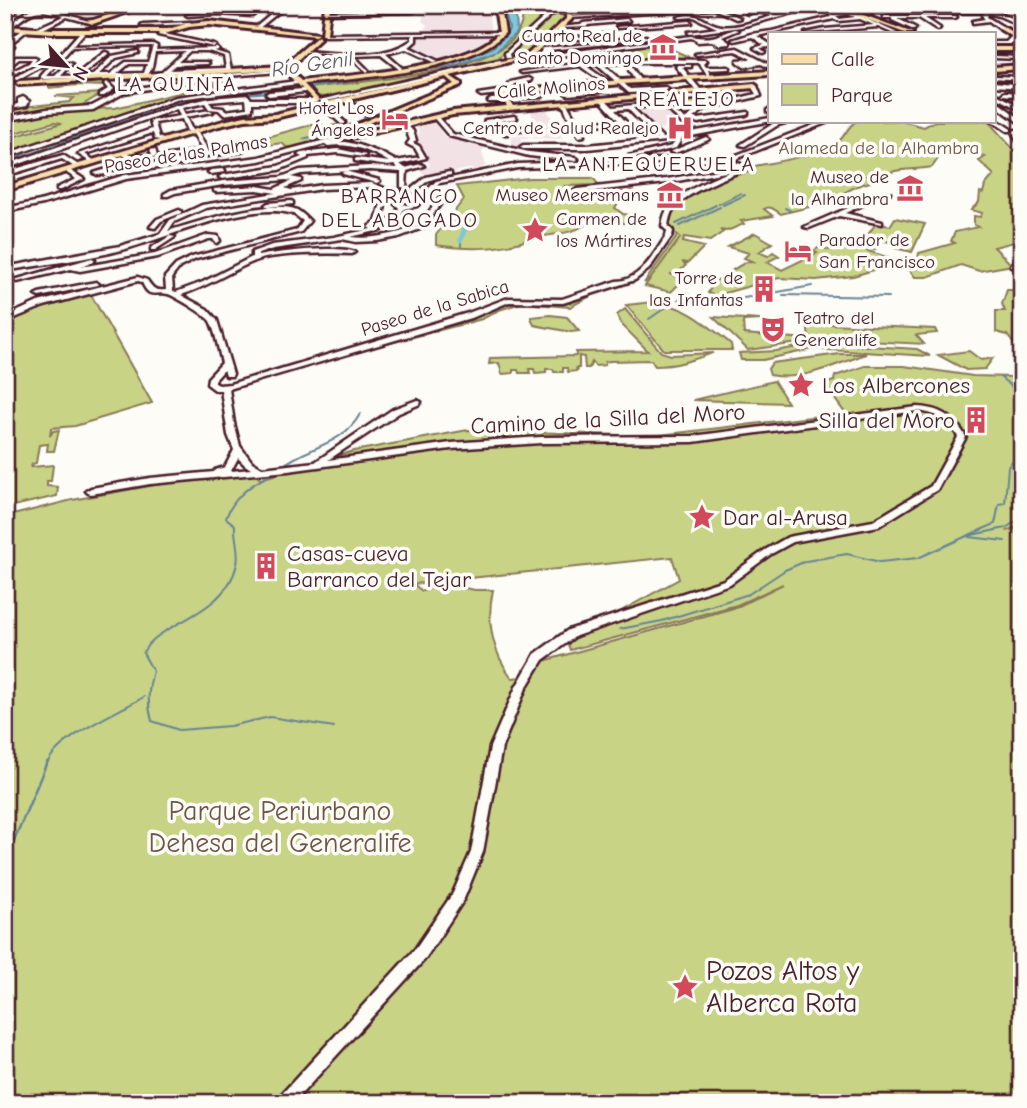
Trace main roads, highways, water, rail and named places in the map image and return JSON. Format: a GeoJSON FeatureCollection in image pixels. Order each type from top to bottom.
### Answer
{"type":"FeatureCollection","features":[{"type":"Feature","properties":{"kind":"main road"},"geometry":{"type":"LineString","coordinates":[[5,16],[20,5]]}},
{"type":"Feature","properties":{"kind":"main road"},"geometry":{"type":"LineString","coordinates":[[83,31],[88,21],[135,5]]}},
{"type":"Feature","properties":{"kind":"main road"},"geometry":{"type":"LineString","coordinates":[[88,21],[145,5]]}},
{"type":"Feature","properties":{"kind":"main road"},"geometry":{"type":"LineString","coordinates":[[281,72],[319,34],[326,7],[360,5]]}},
{"type":"Feature","properties":{"kind":"main road"},"geometry":{"type":"LineString","coordinates":[[301,86],[467,54],[493,43],[502,33],[495,5]]}},
{"type":"Feature","properties":{"kind":"main road"},"geometry":{"type":"LineString","coordinates":[[566,5],[571,15]]}},
{"type":"Feature","properties":{"kind":"main road"},"geometry":{"type":"LineString","coordinates":[[7,187],[93,162],[128,158],[161,141],[247,116],[345,100],[449,78],[504,61],[520,60],[543,51],[551,37],[571,15],[708,5]]}},
{"type":"Feature","properties":{"kind":"main road"},"geometry":{"type":"LineString","coordinates":[[827,14],[924,25]]}},
{"type":"Feature","properties":{"kind":"main road"},"geometry":{"type":"LineString","coordinates":[[6,28],[160,34],[189,18],[211,17],[239,26],[319,34]]}},
{"type":"Feature","properties":{"kind":"main road"},"geometry":{"type":"LineString","coordinates":[[1021,44],[1003,29],[1022,25]]}},
{"type":"Feature","properties":{"kind":"main road"},"geometry":{"type":"LineString","coordinates":[[996,46],[1021,44]]}},
{"type":"Feature","properties":{"kind":"main road"},"geometry":{"type":"LineString","coordinates":[[996,71],[1022,67]]}},
{"type":"Feature","properties":{"kind":"main road"},"geometry":{"type":"LineString","coordinates":[[5,78],[281,72],[320,102]]}},
{"type":"Feature","properties":{"kind":"main road"},"geometry":{"type":"LineString","coordinates":[[507,98],[564,88],[590,88],[607,83],[746,77],[766,73]]}},
{"type":"Feature","properties":{"kind":"main road","name":"Calle Molinos"},"geometry":{"type":"LineString","coordinates":[[449,78],[459,84],[332,136],[333,140],[425,120],[507,98],[524,97],[564,103],[699,91],[759,92],[746,77]]}},
{"type":"Feature","properties":{"kind":"main road"},"geometry":{"type":"LineString","coordinates":[[10,86],[22,79]]}},
{"type":"Feature","properties":{"kind":"water"},"geometry":{"type":"Polygon","coordinates":[[[503,5],[526,5],[524,10],[516,14],[517,32],[497,51],[457,65],[297,90],[219,96],[162,108],[5,164],[10,159],[151,109],[200,96],[298,86],[459,60],[492,48],[506,35],[509,29],[503,5]]]}},
{"type":"Feature","properties":{"kind":"waterway"},"geometry":{"type":"LineString","coordinates":[[1008,103],[1022,112]]}},
{"type":"Feature","properties":{"kind":"waterway"},"geometry":{"type":"LineString","coordinates":[[303,139],[328,132]]}},
{"type":"Feature","properties":{"kind":"waterway"},"geometry":{"type":"LineString","coordinates":[[719,204],[741,193]]}},
{"type":"Feature","properties":{"kind":"waterway"},"geometry":{"type":"LineString","coordinates":[[723,205],[745,195]]}},
{"type":"Feature","properties":{"kind":"waterway"},"geometry":{"type":"LineString","coordinates":[[27,207],[62,198]]}},
{"type":"Feature","properties":{"kind":"waterway"},"geometry":{"type":"LineString","coordinates":[[676,224],[716,205]]}},
{"type":"Feature","properties":{"kind":"waterway"},"geometry":{"type":"LineString","coordinates":[[680,226],[720,207]]}},
{"type":"Feature","properties":{"kind":"waterway"},"geometry":{"type":"LineString","coordinates":[[785,208],[791,211]]}},
{"type":"Feature","properties":{"kind":"waterway"},"geometry":{"type":"LineString","coordinates":[[461,240],[469,214]]}},
{"type":"Feature","properties":{"kind":"waterway"},"geometry":{"type":"LineString","coordinates":[[461,240],[461,246]]}},
{"type":"Feature","properties":{"kind":"waterway"},"geometry":{"type":"LineString","coordinates":[[716,303],[812,286]]}},
{"type":"Feature","properties":{"kind":"waterway"},"geometry":{"type":"LineString","coordinates":[[678,300],[685,294],[689,295]]}},
{"type":"Feature","properties":{"kind":"waterway"},"geometry":{"type":"LineString","coordinates":[[783,295],[889,297]]}},
{"type":"Feature","properties":{"kind":"waterway"},"geometry":{"type":"LineString","coordinates":[[649,319],[668,306]]}},
{"type":"Feature","properties":{"kind":"waterway"},"geometry":{"type":"LineString","coordinates":[[1000,377],[1022,395]]}},
{"type":"Feature","properties":{"kind":"waterway"},"geometry":{"type":"LineString","coordinates":[[281,467],[344,433],[360,414]]}},
{"type":"Feature","properties":{"kind":"waterway"},"geometry":{"type":"LineString","coordinates":[[969,535],[995,524],[999,504],[1005,503],[1008,467],[1022,447]]}},
{"type":"Feature","properties":{"kind":"waterway"},"geometry":{"type":"LineString","coordinates":[[277,472],[246,490],[234,502],[226,518],[235,525],[238,554],[230,582],[205,608],[161,634],[143,653],[153,671],[149,696],[150,714],[152,721],[179,730],[230,726],[270,717],[334,727]]}},
{"type":"Feature","properties":{"kind":"waterway"},"geometry":{"type":"LineString","coordinates":[[620,629],[662,621],[749,594],[785,570],[806,561],[847,554],[880,562],[918,558],[967,536],[1006,528],[1022,517]]}},
{"type":"Feature","properties":{"kind":"waterway"},"geometry":{"type":"LineString","coordinates":[[969,537],[1005,541]]}},
{"type":"Feature","properties":{"kind":"waterway"},"geometry":{"type":"LineString","coordinates":[[47,764],[53,754],[75,735],[144,697]]}},
{"type":"Feature","properties":{"kind":"waterway"},"geometry":{"type":"LineString","coordinates":[[5,862],[47,762]]}},
{"type":"Feature","properties":{"kind":"place","name":"Cuarto Real de Santo Domingo"},"geometry":{"type":"Point","coordinates":[663,47]}},
{"type":"Feature","properties":{"kind":"place","name":"Hotel Los Ángeles"},"geometry":{"type":"Point","coordinates":[395,119]}},
{"type":"Feature","properties":{"kind":"place","name":"Centro de Salud Realejo"},"geometry":{"type":"Point","coordinates":[680,128]}},
{"type":"Feature","properties":{"kind":"place","name":"Museo de la Alhambra"},"geometry":{"type":"Point","coordinates":[910,188]}},
{"type":"Feature","properties":{"kind":"place","name":"Museo Meersmans"},"geometry":{"type":"Point","coordinates":[670,195]}},
{"type":"Feature","properties":{"kind":"place","name":"Carmen de los Mártires"},"geometry":{"type":"Point","coordinates":[535,230]}},
{"type":"Feature","properties":{"kind":"place","name":"Parador de San Francisco"},"geometry":{"type":"Point","coordinates":[798,251]}},
{"type":"Feature","properties":{"kind":"place","name":"Torre de las Infantas"},"geometry":{"type":"Point","coordinates":[764,289]}},
{"type":"Feature","properties":{"kind":"place","name":"Teatro del Generalife"},"geometry":{"type":"Point","coordinates":[773,329]}},
{"type":"Feature","properties":{"kind":"place","name":"Los Albercones"},"geometry":{"type":"Point","coordinates":[801,385]}},
{"type":"Feature","properties":{"kind":"place","name":"Silla del Moro"},"geometry":{"type":"Point","coordinates":[976,420]}},
{"type":"Feature","properties":{"kind":"place","name":"Dar al-Arusa"},"geometry":{"type":"Point","coordinates":[702,517]}},
{"type":"Feature","properties":{"kind":"place","name":"Casas-cueva Barranco del Tejar"},"geometry":{"type":"Point","coordinates":[266,566]}},
{"type":"Feature","properties":{"kind":"place","name":"Pozos Altos y Alberca Rota"},"geometry":{"type":"Point","coordinates":[685,987]}},
{"type":"Feature","properties":{"kind":"district","name":"LA QUINTA"},"geometry":{"type":"Point","coordinates":[177,84]}},
{"type":"Feature","properties":{"kind":"district","name":"REALEJO"},"geometry":{"type":"Point","coordinates":[687,99]}},
{"type":"Feature","properties":{"kind":"district","name":"LA ANTEQUERUELA"},"geometry":{"type":"Point","coordinates":[649,164]}},
{"type":"Feature","properties":{"kind":"district","name":"BARRANCO DEL ABOGADO"},"geometry":{"type":"Point","coordinates":[400,208]}},
{"type":"Feature","properties":{"kind":"water label","name":"Río Genil"},"geometry":{"type":"Point","coordinates":[312,64]}},
{"type":"Feature","properties":{"kind":"park label","name":"Alameda de la Alhambra"},"geometry":{"type":"Point","coordinates":[879,148]}},
{"type":"Feature","properties":{"kind":"park label","name":"Parque Periurbano Dehesa del Generalife"},"geometry":{"type":"Point","coordinates":[280,827]}}]}
